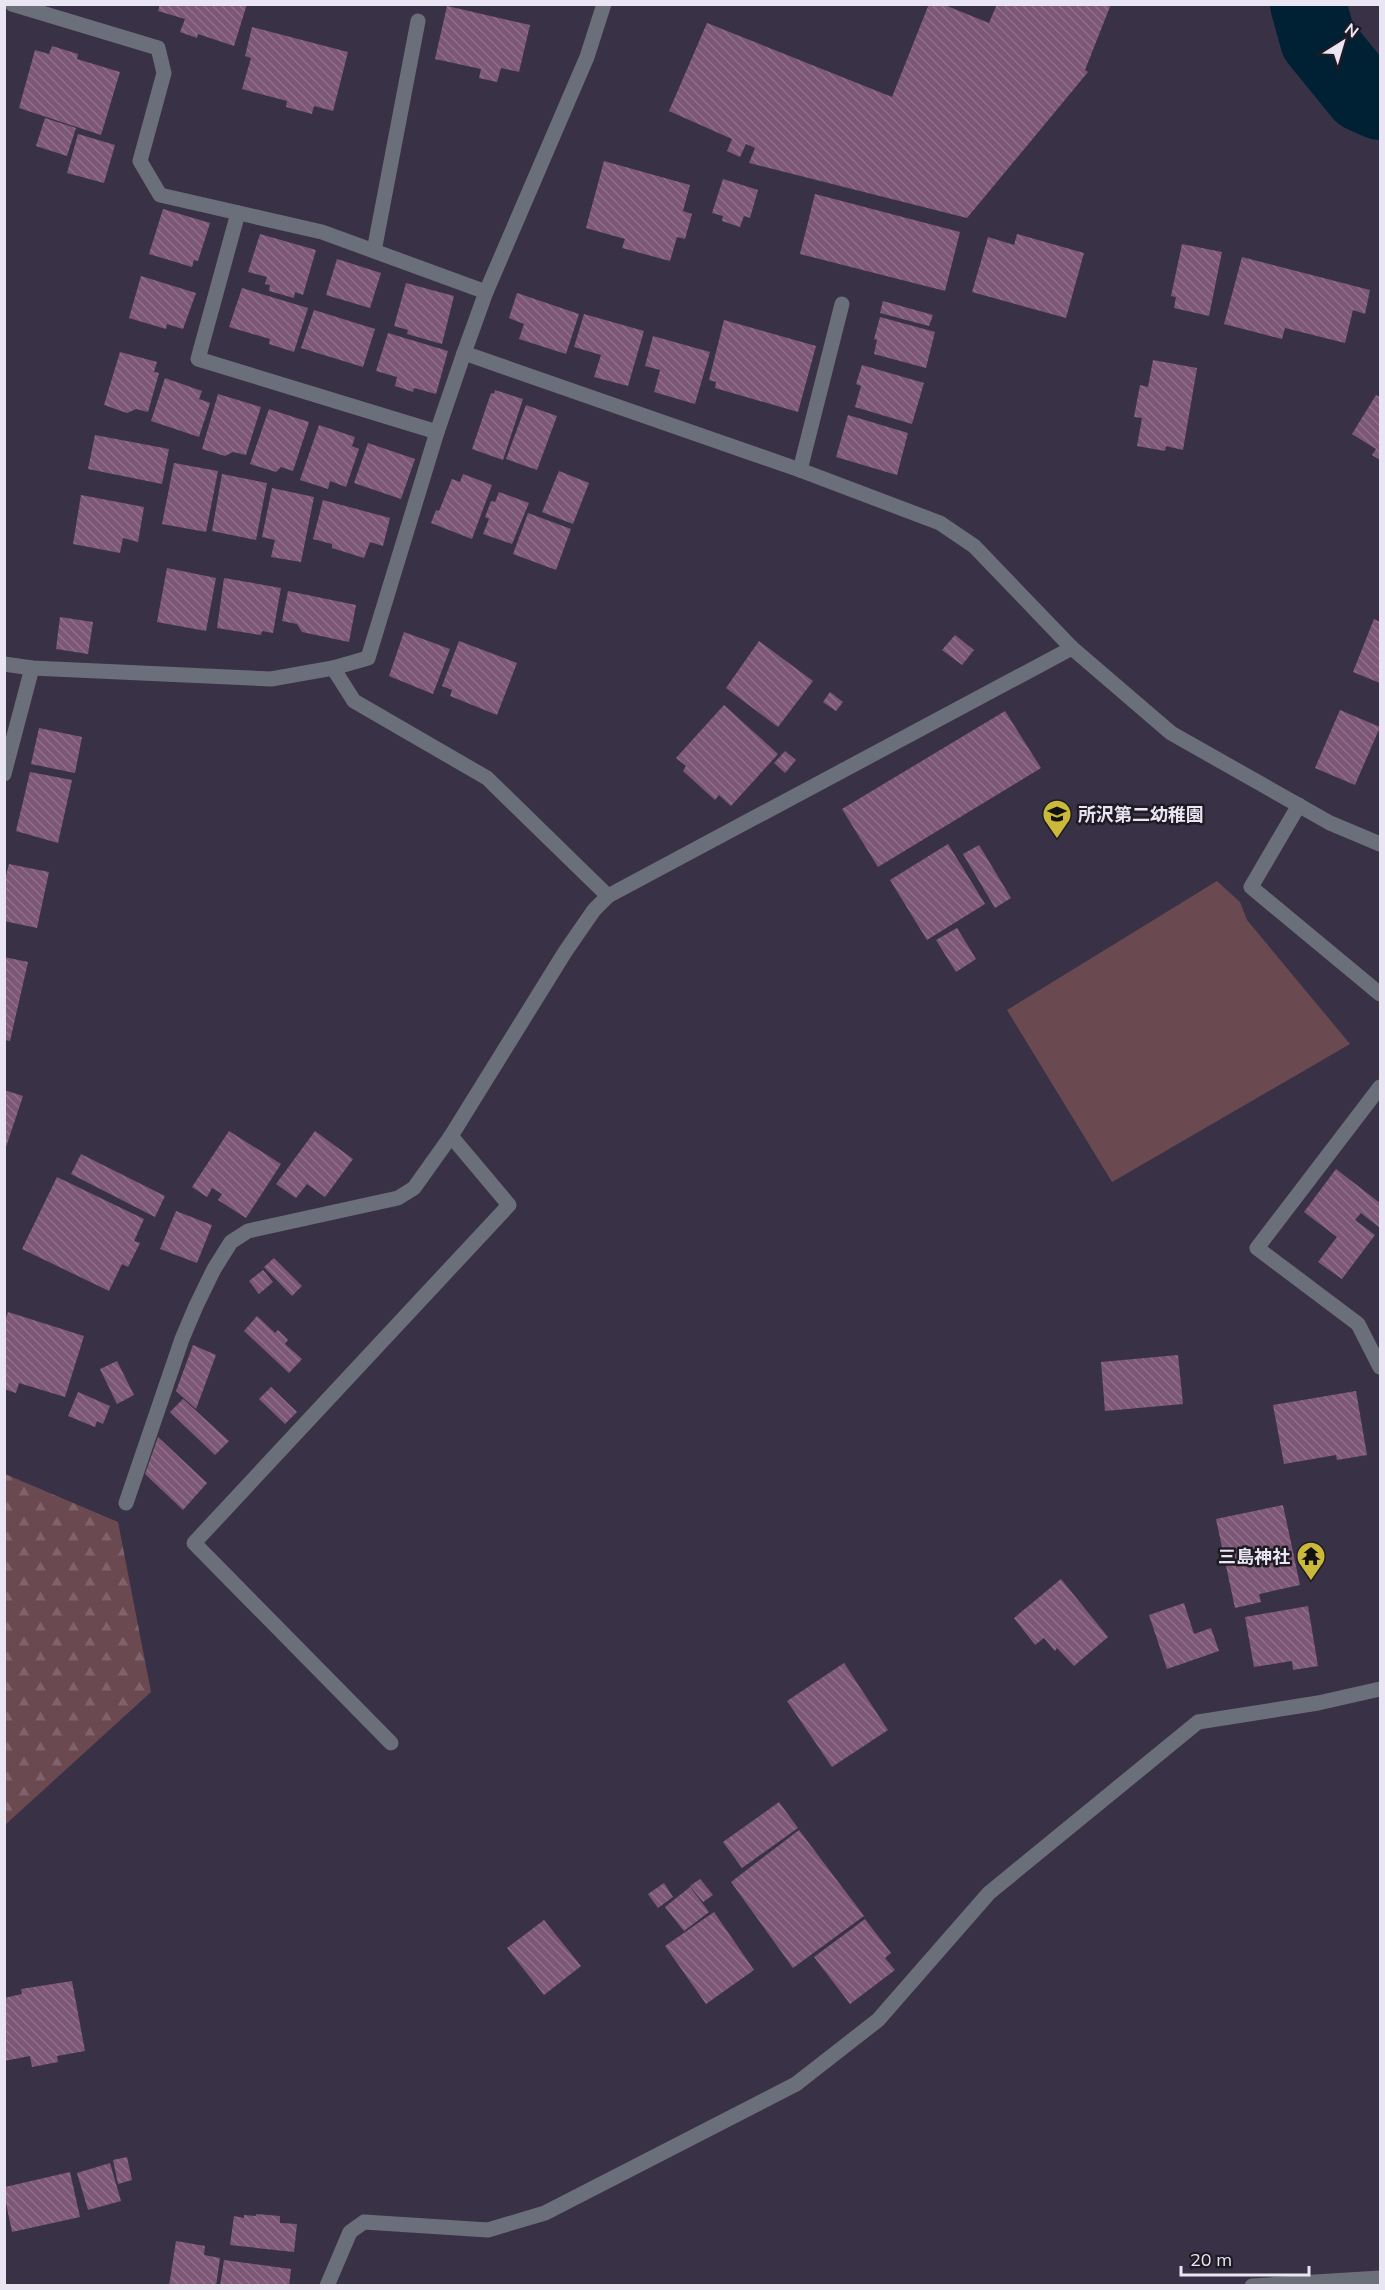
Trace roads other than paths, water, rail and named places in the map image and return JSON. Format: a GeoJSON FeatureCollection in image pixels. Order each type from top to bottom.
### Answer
{"type":"FeatureCollection","features":[{"type":"Feature","properties":{"kind":"street"},"geometry":{"type":"LineString","coordinates":[[12,4],[158,48],[164,72],[140,161],[160,195],[322,232],[486,292]]}},
{"type":"Feature","properties":{"kind":"street"},"geometry":{"type":"LineString","coordinates":[[4,664],[32,668],[271,679],[333,668],[368,658],[437,432],[486,292],[587,57],[604,4]]}},
{"type":"Feature","properties":{"kind":"street"},"geometry":{"type":"LineString","coordinates":[[374,251],[418,21]]}},
{"type":"Feature","properties":{"kind":"street"},"geometry":{"type":"LineString","coordinates":[[238,213],[198,359],[437,432]]}},
{"type":"Feature","properties":{"kind":"street"},"geometry":{"type":"LineString","coordinates":[[800,471],[842,304]]}},
{"type":"Feature","properties":{"kind":"street"},"geometry":{"type":"LineString","coordinates":[[464,353],[800,471],[940,524],[974,546],[1072,648],[1171,733],[1330,823],[1380,844]]}},
{"type":"Feature","properties":{"kind":"street"},"geometry":{"type":"LineString","coordinates":[[126,1503],[182,1339],[214,1269],[231,1242],[248,1231],[398,1198],[414,1188],[451,1136],[565,952],[594,910],[608,896],[1072,648]]}},
{"type":"Feature","properties":{"kind":"street"},"geometry":{"type":"LineString","coordinates":[[4,774],[32,668]]}},
{"type":"Feature","properties":{"kind":"street"},"geometry":{"type":"LineString","coordinates":[[333,668],[354,701],[486,778],[608,896]]}},
{"type":"Feature","properties":{"kind":"street"},"geometry":{"type":"LineString","coordinates":[[1299,805],[1251,887],[1380,994]]}},
{"type":"Feature","properties":{"kind":"street"},"geometry":{"type":"LineString","coordinates":[[1380,1087],[1257,1248],[1358,1324],[1380,1367]]}},
{"type":"Feature","properties":{"kind":"street"},"geometry":{"type":"LineString","coordinates":[[391,1743],[194,1543],[509,1205],[451,1136]]}},
{"type":"Feature","properties":{"kind":"street"},"geometry":{"type":"LineString","coordinates":[[327,2286],[350,2232],[364,2222],[488,2230],[545,2213],[796,2084],[878,2020],[989,1893],[1197,1722],[1318,1703],[1380,1689]]}},
{"type":"Feature","properties":{"kind":"street"},"geometry":{"type":"LineString","coordinates":[[1252,2286],[1380,2278]]}},
{"type":"Feature","properties":{"kind":"waterway"},"geometry":{"type":"LineString","coordinates":[[1308,4],[1318,40],[1362,94],[1380,102]]}},
{"type":"Feature","properties":{"kind":"place","name":"所沢第二幼稚園"},"geometry":{"type":"Point","coordinates":[1057,840]}},
{"type":"Feature","properties":{"kind":"place","name":"三島神社"},"geometry":{"type":"Point","coordinates":[1311,1582]}}]}
